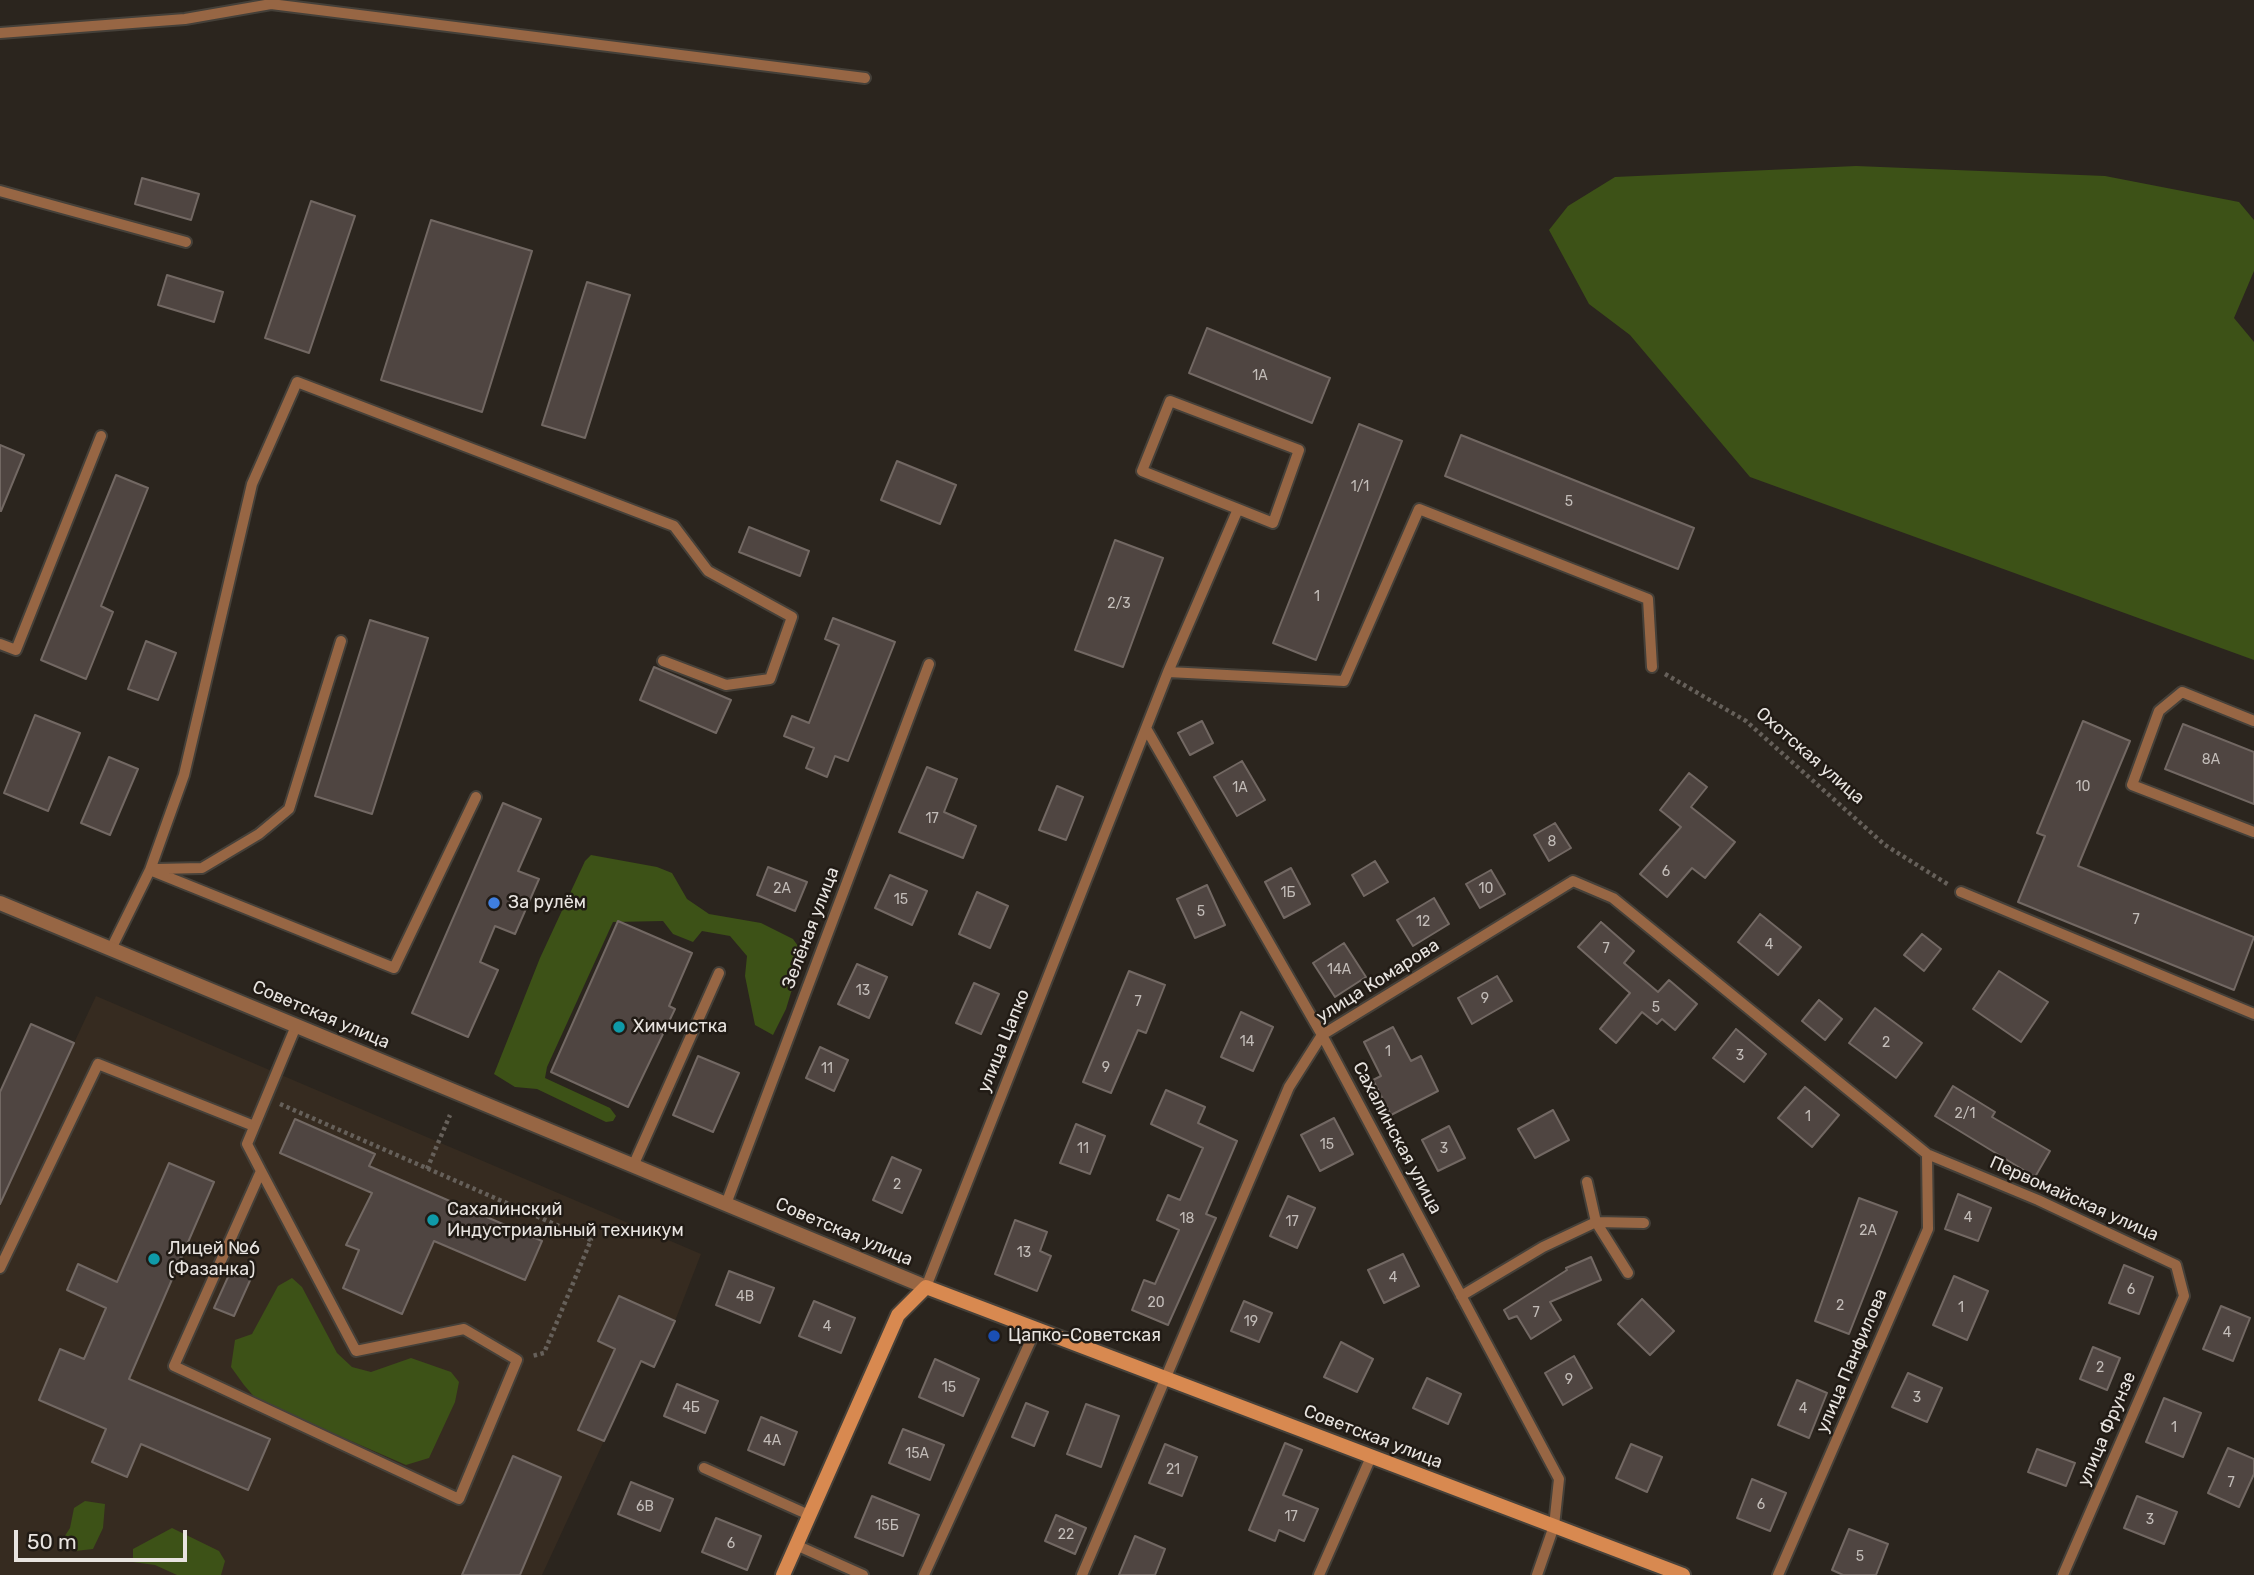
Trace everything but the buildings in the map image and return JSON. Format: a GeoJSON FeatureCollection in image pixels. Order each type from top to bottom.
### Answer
{"type":"FeatureCollection","features":[{"type":"Feature","properties":{"kind":"street","name":"Советская улица"},"geometry":{"type":"LineString","coordinates":[[0,903],[926,1287],[1683,1575]]}},
{"type":"Feature","properties":{"kind":"street","name":"улица Цапко"},"geometry":{"type":"LineString","coordinates":[[783,1575],[898,1315],[926,1287]]}},
{"type":"Feature","properties":{"kind":"lane"},"geometry":{"type":"LineString","coordinates":[[0,33],[185,19],[271,4],[865,78]]}},
{"type":"Feature","properties":{"kind":"lane"},"geometry":{"type":"LineString","coordinates":[[0,191],[186,242]]}},
{"type":"Feature","properties":{"kind":"lane"},"geometry":{"type":"LineString","coordinates":[[111,949],[150,870],[184,775],[252,484],[297,382],[674,526],[708,571],[792,617],[770,679],[726,685],[663,662]]}},
{"type":"Feature","properties":{"kind":"lane"},"geometry":{"type":"LineString","coordinates":[[1170,401],[1299,450],[1272,523],[1238,509],[1142,471],[1170,401]]}},
{"type":"Feature","properties":{"kind":"lane"},"geometry":{"type":"LineString","coordinates":[[0,644],[16,650],[101,436]]}},
{"type":"Feature","properties":{"kind":"lane","name":"улица Цапко"},"geometry":{"type":"LineString","coordinates":[[926,1287],[1168,672],[1238,509]]}},
{"type":"Feature","properties":{"kind":"lane"},"geometry":{"type":"LineString","coordinates":[[1168,672],[1343,681],[1419,509],[1647,599],[1652,667]]}},
{"type":"Feature","properties":{"kind":"lane"},"geometry":{"type":"LineString","coordinates":[[150,870],[202,867],[259,834],[289,809],[341,641]]}},
{"type":"Feature","properties":{"kind":"lane","name":"Зелёная улица"},"geometry":{"type":"LineString","coordinates":[[726,1204],[929,664]]}},
{"type":"Feature","properties":{"kind":"lane"},"geometry":{"type":"LineString","coordinates":[[2254,721],[2182,692],[2159,711],[2132,785],[2254,832]]}},
{"type":"Feature","properties":{"kind":"lane","name":"Сахалинская улица"},"geometry":{"type":"LineString","coordinates":[[1147,730],[1322,1035],[1559,1479],[1554,1526],[1537,1575]]}},
{"type":"Feature","properties":{"kind":"lane"},"geometry":{"type":"LineString","coordinates":[[150,870],[394,968],[476,797]]}},
{"type":"Feature","properties":{"kind":"lane","name":"улица Комарова"},"geometry":{"type":"LineString","coordinates":[[1082,1575],[1289,1087],[1322,1035],[1573,881],[1613,898],[1927,1154]]}},
{"type":"Feature","properties":{"kind":"lane"},"geometry":{"type":"LineString","coordinates":[[1961,892],[2254,1014]]}},
{"type":"Feature","properties":{"kind":"lane"},"geometry":{"type":"LineString","coordinates":[[634,1166],[719,973]]}},
{"type":"Feature","properties":{"kind":"lane"},"geometry":{"type":"LineString","coordinates":[[261,1171],[174,1366],[459,1499],[517,1360],[464,1329],[356,1350],[247,1144],[296,1026]]}},
{"type":"Feature","properties":{"kind":"lane"},"geometry":{"type":"LineString","coordinates":[[0,1268],[98,1064],[254,1126]]}},
{"type":"Feature","properties":{"kind":"lane","name":"Первомайская улица"},"geometry":{"type":"LineString","coordinates":[[1927,1154],[2038,1200],[2176,1265],[2184,1296]]}},
{"type":"Feature","properties":{"kind":"lane","name":"улица Панфилова"},"geometry":{"type":"LineString","coordinates":[[1779,1575],[1928,1228],[1927,1154]]}},
{"type":"Feature","properties":{"kind":"lane"},"geometry":{"type":"LineString","coordinates":[[1587,1182],[1596,1222],[1628,1273]]}},
{"type":"Feature","properties":{"kind":"lane"},"geometry":{"type":"LineString","coordinates":[[1461,1296],[1543,1247],[1596,1222],[1644,1223]]}},
{"type":"Feature","properties":{"kind":"lane","name":"улица Фрунзе"},"geometry":{"type":"LineString","coordinates":[[2063,1575],[2184,1296]]}},
{"type":"Feature","properties":{"kind":"lane"},"geometry":{"type":"LineString","coordinates":[[924,1575],[1036,1329]]}},
{"type":"Feature","properties":{"kind":"lane"},"geometry":{"type":"LineString","coordinates":[[1319,1575],[1371,1457]]}},
{"type":"Feature","properties":{"kind":"lane"},"geometry":{"type":"LineString","coordinates":[[704,1468],[809,1515]]}},
{"type":"Feature","properties":{"kind":"lane"},"geometry":{"type":"LineString","coordinates":[[796,1545],[863,1575]]}},
{"type":"Feature","properties":{"kind":"path","name":"Охотская улица"},"geometry":{"type":"LineString","coordinates":[[1652,667],[1746,721],[1885,845],[1961,892]]}},
{"type":"Feature","properties":{"kind":"path"},"geometry":{"type":"LineString","coordinates":[[266,1098],[591,1240],[544,1353],[517,1360]]}},
{"type":"Feature","properties":{"kind":"path"},"geometry":{"type":"LineString","coordinates":[[427,1169],[450,1115]]}},
{"type":"Feature","properties":{"kind":"shaded area"},"geometry":{"type":"Polygon","coordinates":[[[96,996],[701,1254],[675,1321],[619,1296],[598,1341],[615,1349],[578,1429],[604,1441],[542,1575],[0,1575],[0,1092],[31,1024],[74,1043],[96,996]]]}},
{"type":"Feature","properties":{"kind":"green space"},"geometry":{"type":"Polygon","coordinates":[[[1856,166],[2105,176],[2239,202],[2254,220],[2254,271],[2234,318],[2254,342],[2254,660],[1750,477],[1630,335],[1589,304],[1549,230],[1568,206],[1615,177],[1856,166]]]}},
{"type":"Feature","properties":{"kind":"green space"},"geometry":{"type":"Polygon","coordinates":[[[591,855],[657,867],[672,873],[687,899],[709,914],[761,923],[793,939],[803,953],[786,1009],[773,1035],[755,1025],[745,976],[747,956],[730,936],[702,931],[693,942],[673,934],[663,921],[613,922],[547,1067],[545,1078],[610,1108],[616,1116],[613,1121],[606,1122],[537,1089],[515,1087],[494,1074],[540,958],[585,861],[591,855]]]}},
{"type":"Feature","properties":{"kind":"green space"},"geometry":{"type":"Polygon","coordinates":[[[292,1278],[302,1287],[337,1353],[352,1367],[371,1372],[411,1358],[451,1372],[459,1382],[455,1402],[429,1458],[406,1465],[257,1400],[244,1385],[231,1367],[235,1340],[252,1334],[278,1286],[292,1278]]]}},
{"type":"Feature","properties":{"kind":"green space"},"geometry":{"type":"Polygon","coordinates":[[[85,1501],[105,1504],[103,1528],[93,1549],[75,1551],[61,1542],[70,1528],[74,1508],[85,1501]]]}},
{"type":"Feature","properties":{"kind":"green space"},"geometry":{"type":"Polygon","coordinates":[[[172,1528],[219,1551],[225,1561],[221,1575],[177,1575],[155,1565],[133,1562],[133,1549],[172,1528]]]}},
{"type":"Feature","properties":{"kind":"place","name":"За рулём"},"geometry":{"type":"Point","coordinates":[494,903]}},
{"type":"Feature","properties":{"kind":"place","name":"Химчистка"},"geometry":{"type":"Point","coordinates":[619,1027]}},
{"type":"Feature","properties":{"kind":"place","name":"Сахалинский Индустриальный техникум"},"geometry":{"type":"Point","coordinates":[433,1220]}},
{"type":"Feature","properties":{"kind":"place","name":"Лицей №6 (Фазанка)"},"geometry":{"type":"Point","coordinates":[154,1259]}},
{"type":"Feature","properties":{"kind":"place","name":"Цапко-Советская"},"geometry":{"type":"Point","coordinates":[994,1336]}}]}
